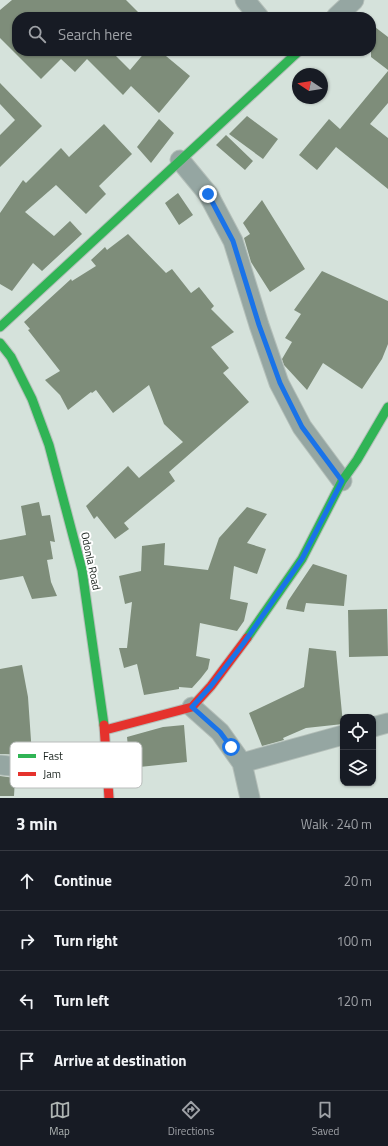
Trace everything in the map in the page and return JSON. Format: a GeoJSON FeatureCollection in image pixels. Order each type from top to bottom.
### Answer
{"type":"FeatureCollection","features":[{"type":"Feature","properties":{"kind":"street"},"geometry":{"type":"LineString","coordinates":[[245,0],[255,12]]}},
{"type":"Feature","properties":{"kind":"street"},"geometry":{"type":"LineString","coordinates":[[341,12],[354,0]]}},
{"type":"Feature","properties":{"kind":"street"},"geometry":{"type":"LineString","coordinates":[[0,327],[290,56]]}},
{"type":"Feature","properties":{"kind":"street"},"geometry":{"type":"LineString","coordinates":[[180,160],[208,194],[233,241],[259,325],[280,383],[302,427],[342,481]]}},
{"type":"Feature","properties":{"kind":"street","name":"Odonla Road"},"geometry":{"type":"LineString","coordinates":[[0,343],[11,357],[28,392],[49,445],[82,570],[106,742]]}},
{"type":"Feature","properties":{"kind":"street"},"geometry":{"type":"LineString","coordinates":[[105,730],[192,707],[211,686],[243,644],[302,559],[342,481],[357,460],[388,407]]}},
{"type":"Feature","properties":{"kind":"street"},"geometry":{"type":"LineString","coordinates":[[192,707],[220,732],[242,763],[250,798]]}},
{"type":"Feature","properties":{"kind":"street"},"geometry":{"type":"LineString","coordinates":[[376,726],[388,723]]}},
{"type":"Feature","properties":{"kind":"street"},"geometry":{"type":"LineString","coordinates":[[242,763],[340,736]]}},
{"type":"Feature","properties":{"kind":"street"},"geometry":{"type":"LineString","coordinates":[[0,765],[10,766]]}},
{"type":"Feature","properties":{"kind":"street","name":"Odonla Road"},"geometry":{"type":"LineString","coordinates":[[109,788],[109,798]]}},
{"type":"Feature","properties":{"kind":"building"},"geometry":{"type":"Polygon","coordinates":[[[12,0],[126,0],[138,12],[12,12],[12,50],[0,38],[0,10],[12,0]]]}},
{"type":"Feature","properties":{"kind":"building"},"geometry":{"type":"Polygon","coordinates":[[[376,28],[388,37],[388,70],[371,57],[376,56],[376,28]]]}},
{"type":"Feature","properties":{"kind":"building"},"geometry":{"type":"Polygon","coordinates":[[[18,56],[116,56],[130,70],[142,56],[166,56],[190,76],[159,113],[131,86],[123,95],[87,59],[75,72],[61,59],[41,79],[18,56]]]}},
{"type":"Feature","properties":{"kind":"building"},"geometry":{"type":"Polygon","coordinates":[[[388,71],[388,103],[370,124],[388,138],[388,189],[336,147],[317,170],[299,155],[329,119],[340,129],[388,71]]]}},
{"type":"Feature","properties":{"kind":"building"},"geometry":{"type":"Polygon","coordinates":[[[0,83],[42,126],[0,167],[0,135],[15,120],[0,104],[0,83]]]}},
{"type":"Feature","properties":{"kind":"building"},"geometry":{"type":"Polygon","coordinates":[[[247,116],[278,139],[263,159],[229,134],[247,116]]]}},
{"type":"Feature","properties":{"kind":"building"},"geometry":{"type":"Polygon","coordinates":[[[159,119],[174,133],[151,163],[137,147],[159,119]]]}},
{"type":"Feature","properties":{"kind":"building"},"geometry":{"type":"Polygon","coordinates":[[[104,124],[132,154],[99,186],[106,194],[86,214],[56,185],[25,212],[54,236],[70,221],[82,234],[42,271],[33,263],[12,291],[0,284],[0,213],[23,180],[26,183],[61,148],[69,157],[104,124]]]}},
{"type":"Feature","properties":{"kind":"building"},"geometry":{"type":"Polygon","coordinates":[[[226,135],[253,161],[245,170],[216,145],[226,135]]]}},
{"type":"Feature","properties":{"kind":"building"},"geometry":{"type":"Polygon","coordinates":[[[178,193],[193,215],[179,225],[165,203],[178,193]]]}},
{"type":"Feature","properties":{"kind":"building"},"geometry":{"type":"Polygon","coordinates":[[[262,200],[305,269],[270,292],[251,262],[244,238],[250,234],[243,223],[262,200]]]}},
{"type":"Feature","properties":{"kind":"building"},"geometry":{"type":"Polygon","coordinates":[[[128,234],[166,273],[172,269],[191,293],[199,287],[214,306],[211,309],[234,332],[211,347],[229,368],[223,373],[249,402],[169,472],[175,481],[124,523],[129,529],[115,539],[97,516],[94,519],[86,506],[128,466],[139,478],[183,442],[164,424],[149,385],[113,413],[96,390],[92,393],[91,392],[68,410],[60,395],[45,380],[60,371],[28,330],[30,329],[24,322],[71,279],[72,281],[96,266],[91,260],[105,247],[107,250],[128,234]]]}},
{"type":"Feature","properties":{"kind":"building"},"geometry":{"type":"Polygon","coordinates":[[[322,271],[388,301],[388,344],[382,359],[362,389],[323,363],[307,390],[284,365],[282,359],[292,342],[285,338],[301,314],[294,310],[322,271]]]}},
{"type":"Feature","properties":{"kind":"building"},"geometry":{"type":"Polygon","coordinates":[[[39,502],[42,516],[50,515],[55,542],[50,541],[53,559],[47,560],[51,582],[57,596],[32,599],[23,576],[0,580],[0,540],[26,535],[21,506],[39,502]]]}},
{"type":"Feature","properties":{"kind":"building"},"geometry":{"type":"Polygon","coordinates":[[[247,507],[267,514],[247,543],[266,549],[257,574],[234,566],[230,599],[248,603],[244,621],[237,631],[200,623],[196,656],[210,659],[208,669],[201,678],[192,688],[179,687],[179,689],[144,695],[137,664],[124,668],[119,648],[127,648],[132,602],[125,604],[119,576],[141,571],[142,546],[165,543],[164,565],[208,570],[219,538],[247,507]]]}},
{"type":"Feature","properties":{"kind":"building"},"geometry":{"type":"Polygon","coordinates":[[[313,564],[347,575],[344,606],[306,603],[304,612],[286,609],[288,601],[313,564]]]}},
{"type":"Feature","properties":{"kind":"building"},"geometry":{"type":"Polygon","coordinates":[[[387,609],[388,656],[349,657],[348,610],[387,609]]]}},
{"type":"Feature","properties":{"kind":"building"},"geometry":{"type":"Polygon","coordinates":[[[309,648],[336,651],[342,714],[340,714],[340,724],[306,728],[283,738],[284,740],[262,746],[249,713],[304,687],[309,648]]]}},
{"type":"Feature","properties":{"kind":"building"},"geometry":{"type":"Polygon","coordinates":[[[22,665],[28,697],[31,742],[10,742],[10,754],[0,754],[0,669],[22,665]]]}},
{"type":"Feature","properties":{"kind":"building"},"geometry":{"type":"Polygon","coordinates":[[[184,725],[187,762],[142,767],[142,742],[127,742],[127,737],[163,727],[184,725]]]}},
{"type":"Feature","properties":{"kind":"building"},"geometry":{"type":"Polygon","coordinates":[[[0,776],[10,777],[10,788],[14,788],[14,796],[0,796],[0,776]]]}},
{"type":"Feature","properties":{"kind":"traffic: fast"},"geometry":{"type":"LineString","coordinates":[[0,327],[294,56]]}},
{"type":"Feature","properties":{"kind":"traffic: fast"},"geometry":{"type":"LineString","coordinates":[[0,343],[11,357],[32,399],[49,445],[82,570],[104,725]]}},
{"type":"Feature","properties":{"kind":"traffic: fast"},"geometry":{"type":"LineString","coordinates":[[247,638],[302,559],[342,481],[357,460],[388,407]]}},
{"type":"Feature","properties":{"kind":"traffic: jam"},"geometry":{"type":"LineString","coordinates":[[105,730],[192,707],[211,686],[247,638]]}},
{"type":"Feature","properties":{"kind":"traffic: jam"},"geometry":{"type":"LineString","coordinates":[[104,725],[105,742]]}},
{"type":"Feature","properties":{"kind":"traffic: jam"},"geometry":{"type":"LineString","coordinates":[[108,788],[109,798]]}},
{"type":"Feature","properties":{"kind":"route"},"geometry":{"type":"LineString","coordinates":[[208,194],[233,241],[259,325],[280,383],[302,427],[342,481],[302,559],[243,644],[211,686],[192,707],[220,732],[231,747]]}}]}
